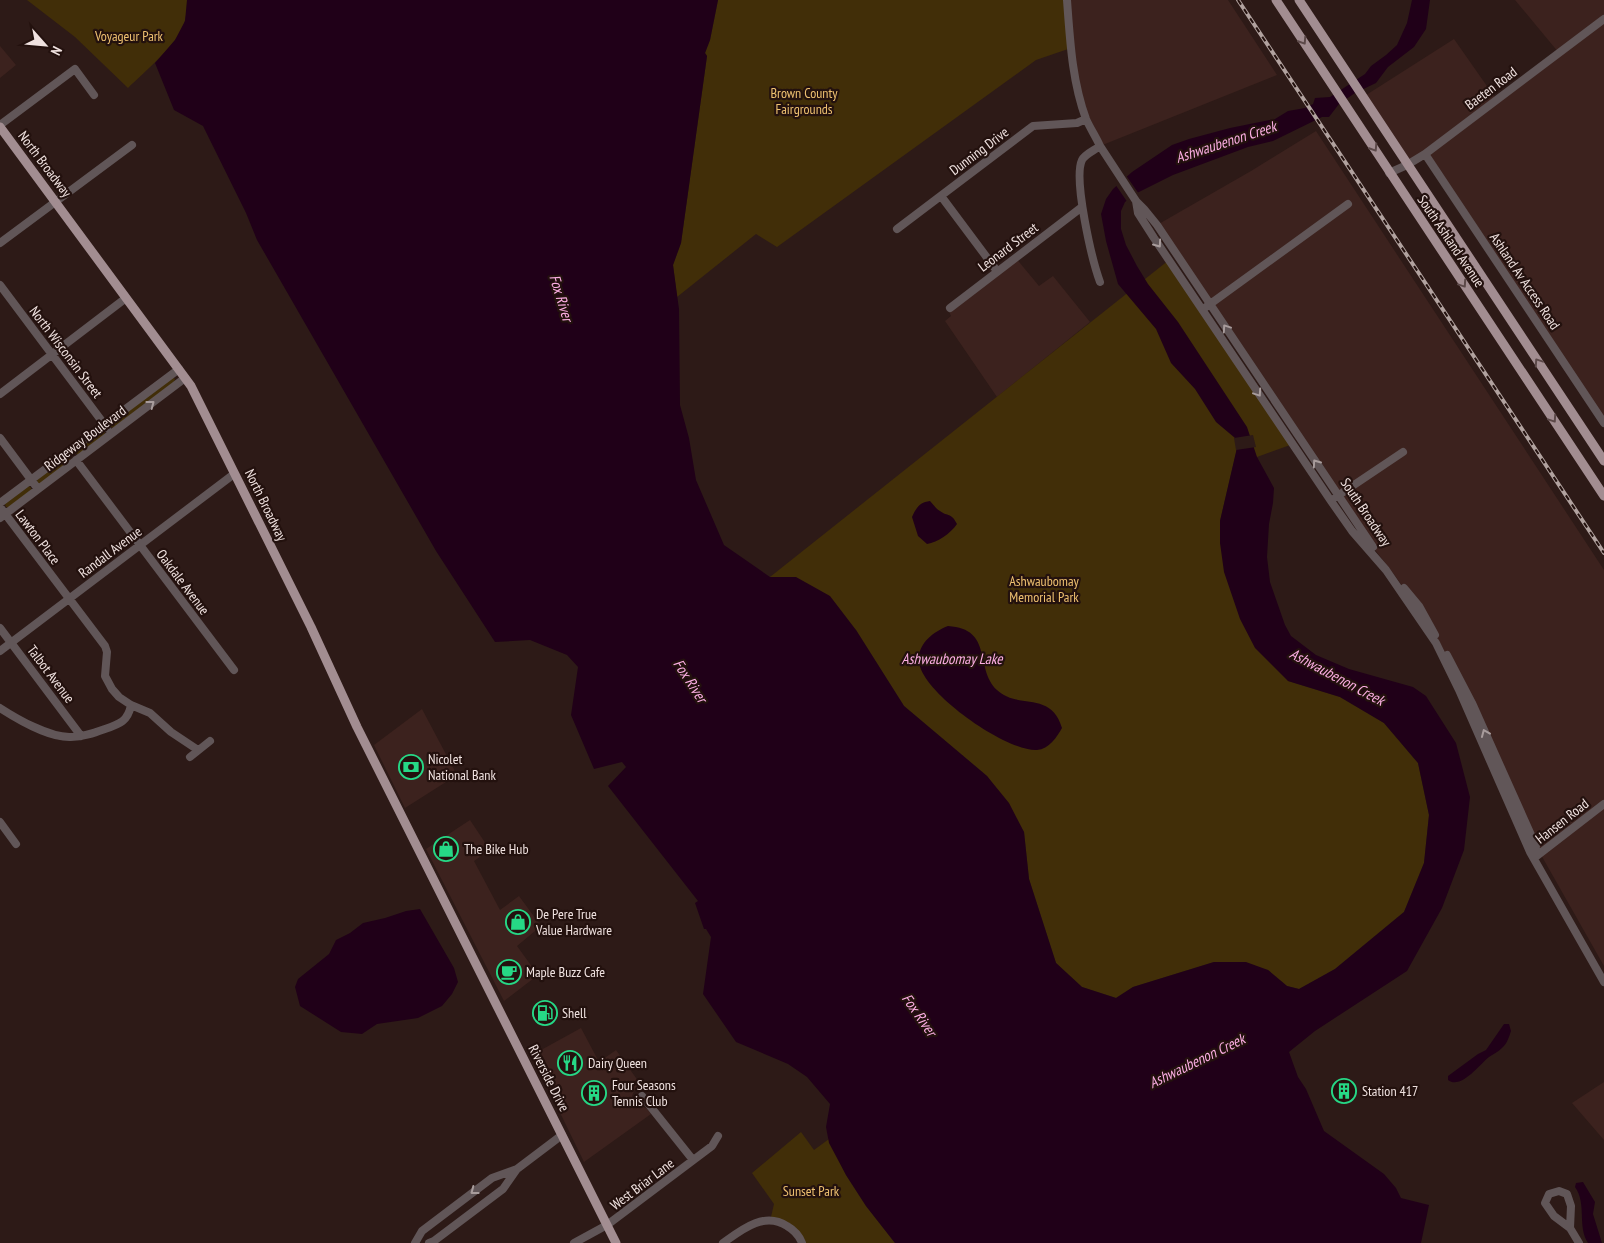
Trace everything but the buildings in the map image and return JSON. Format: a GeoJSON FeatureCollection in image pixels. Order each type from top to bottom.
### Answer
{"type":"FeatureCollection","features":[{"type":"Feature","properties":{"kind":"main road","name":"South Ashland Avenue"},"geometry":{"type":"LineString","coordinates":[[1276,0],[1604,496]]}},
{"type":"Feature","properties":{"kind":"main road","name":"South Ashland Avenue"},"geometry":{"type":"LineString","coordinates":[[1299,0],[1604,461]]}},
{"type":"Feature","properties":{"kind":"main road","name":"North Broadway"},"geometry":{"type":"LineString","coordinates":[[0,126],[191,386],[311,627],[357,727],[457,926]]}},
{"type":"Feature","properties":{"kind":"main road","name":"Riverside Drive"},"geometry":{"type":"LineString","coordinates":[[457,926],[616,1243]]}},
{"type":"Feature","properties":{"kind":"street","name":"South Broadway"},"geometry":{"type":"LineString","coordinates":[[1067,0],[1075,79],[1086,119],[1100,146],[1136,201],[1157,224],[1366,538],[1419,606],[1462,682],[1536,846],[1534,858]]}},
{"type":"Feature","properties":{"kind":"street","name":"Baeten Road"},"geometry":{"type":"LineString","coordinates":[[1389,173],[1408,165],[1425,154],[1604,19]]}},
{"type":"Feature","properties":{"kind":"street"},"geometry":{"type":"LineString","coordinates":[[0,126],[75,70],[94,95]]}},
{"type":"Feature","properties":{"kind":"street","name":"Dunning Drive"},"geometry":{"type":"LineString","coordinates":[[897,229],[1033,126],[1077,123],[1086,119]]}},
{"type":"Feature","properties":{"kind":"street"},"geometry":{"type":"LineString","coordinates":[[0,243],[132,145]]}},
{"type":"Feature","properties":{"kind":"street"},"geometry":{"type":"LineString","coordinates":[[1100,146],[1082,159],[1080,166],[1082,207],[1100,282]]}},
{"type":"Feature","properties":{"kind":"street","name":"Ashland Av Access Road"},"geometry":{"type":"LineString","coordinates":[[1425,154],[1604,423]]}},
{"type":"Feature","properties":{"kind":"street"},"geometry":{"type":"LineString","coordinates":[[941,196],[997,270]]}},
{"type":"Feature","properties":{"kind":"street","name":"South Broadway"},"geometry":{"type":"LineString","coordinates":[[1136,201],[1136,207],[1142,220],[1330,501],[1352,531],[1386,570],[1436,643],[1459,690],[1530,852],[1604,982]]}},
{"type":"Feature","properties":{"kind":"street"},"geometry":{"type":"LineString","coordinates":[[1203,310],[1348,204]]}},
{"type":"Feature","properties":{"kind":"street","name":"Leonard Street"},"geometry":{"type":"LineString","coordinates":[[950,308],[997,270],[1082,207]]}},
{"type":"Feature","properties":{"kind":"street","name":"North Wisconsin Street"},"geometry":{"type":"LineString","coordinates":[[0,286],[111,433]]}},
{"type":"Feature","properties":{"kind":"street"},"geometry":{"type":"LineString","coordinates":[[0,394],[126,298]]}},
{"type":"Feature","properties":{"kind":"street","name":"Ridgeway Boulevard"},"geometry":{"type":"LineString","coordinates":[[0,505],[104,424],[179,369]]}},
{"type":"Feature","properties":{"kind":"street","name":"Ridgeway Boulevard"},"geometry":{"type":"LineString","coordinates":[[3,516],[185,378]]}},
{"type":"Feature","properties":{"kind":"street"},"geometry":{"type":"LineString","coordinates":[[0,438],[38,489]]}},
{"type":"Feature","properties":{"kind":"street"},"geometry":{"type":"LineString","coordinates":[[1330,501],[1403,452]]}},
{"type":"Feature","properties":{"kind":"street","name":"Oakdale Avenue"},"geometry":{"type":"LineString","coordinates":[[76,460],[234,670]]}},
{"type":"Feature","properties":{"kind":"street","name":"Randall Avenue"},"geometry":{"type":"LineString","coordinates":[[0,651],[234,474]]}},
{"type":"Feature","properties":{"kind":"street","name":"Lawton Place"},"geometry":{"type":"LineString","coordinates":[[0,505],[3,516],[70,598],[105,646],[107,652],[105,671],[107,681],[119,697],[131,705],[150,712],[171,732],[198,750]]}},
{"type":"Feature","properties":{"kind":"street","name":"Talbot Avenue"},"geometry":{"type":"LineString","coordinates":[[0,628],[81,736]]}},
{"type":"Feature","properties":{"kind":"street"},"geometry":{"type":"LineString","coordinates":[[0,708],[27,723],[71,738],[94,733],[122,723],[128,716],[131,705]]}},
{"type":"Feature","properties":{"kind":"street"},"geometry":{"type":"LineString","coordinates":[[190,757],[210,741]]}},
{"type":"Feature","properties":{"kind":"street","name":"Hansen Road"},"geometry":{"type":"LineString","coordinates":[[1534,858],[1604,804]]}},
{"type":"Feature","properties":{"kind":"street"},"geometry":{"type":"LineString","coordinates":[[0,822],[16,844]]}},
{"type":"Feature","properties":{"kind":"street"},"geometry":{"type":"LineString","coordinates":[[642,1096],[693,1160]]}},
{"type":"Feature","properties":{"kind":"street"},"geometry":{"type":"LineString","coordinates":[[415,1243],[422,1231],[492,1178],[517,1169],[562,1135]]}},
{"type":"Feature","properties":{"kind":"street","name":"West Briar Lane"},"geometry":{"type":"LineString","coordinates":[[574,1243],[608,1225],[712,1146],[718,1136]]}},
{"type":"Feature","properties":{"kind":"street"},"geometry":{"type":"LineString","coordinates":[[429,1243],[503,1189],[517,1169]]}},
{"type":"Feature","properties":{"kind":"street"},"geometry":{"type":"LineString","coordinates":[[1570,1228],[1571,1206],[1567,1194],[1559,1191],[1549,1194],[1545,1203],[1554,1216],[1570,1228],[1579,1243]]}},
{"type":"Feature","properties":{"kind":"street"},"geometry":{"type":"LineString","coordinates":[[723,1243],[741,1229],[756,1222],[770,1220],[782,1223],[794,1231],[802,1243]]}},
{"type":"Feature","properties":{"kind":"shaded area"},"geometry":{"type":"Polygon","coordinates":[[[1067,0],[1228,0],[1277,75],[1100,146],[1086,119],[1075,79],[1067,0]]]}},
{"type":"Feature","properties":{"kind":"shaded area"},"geometry":{"type":"Polygon","coordinates":[[[1515,0],[1604,0],[1604,423],[1425,154],[1407,165],[1363,97],[1454,39],[1496,99],[1559,53],[1515,0]]]}},
{"type":"Feature","properties":{"kind":"shaded area"},"geometry":{"type":"Polygon","coordinates":[[[0,46],[16,65],[0,78],[0,46]]]}},
{"type":"Feature","properties":{"kind":"shaded area"},"geometry":{"type":"Polygon","coordinates":[[[1316,131],[1604,570],[1604,966],[1536,846],[1446,654],[1432,629],[1366,538],[1157,225],[1316,131]]]}},
{"type":"Feature","properties":{"kind":"shaded area"},"geometry":{"type":"Polygon","coordinates":[[[1015,257],[1039,286],[1053,276],[1090,322],[997,397],[945,321],[951,316],[948,309],[1015,257]]]}},
{"type":"Feature","properties":{"kind":"shaded area"},"geometry":{"type":"Polygon","coordinates":[[[422,709],[457,775],[405,808],[374,745],[422,709]]]}},
{"type":"Feature","properties":{"kind":"shaded area"},"geometry":{"type":"Polygon","coordinates":[[[470,820],[490,850],[474,861],[500,910],[519,896],[541,926],[517,946],[538,975],[504,1001],[426,849],[470,820]]]}},
{"type":"Feature","properties":{"kind":"shaded area"},"geometry":{"type":"Polygon","coordinates":[[[581,1028],[599,1062],[616,1050],[641,1085],[635,1089],[632,1096],[633,1101],[647,1109],[651,1114],[584,1162],[532,1055],[581,1028]]]}},
{"type":"Feature","properties":{"kind":"shaded area"},"geometry":{"type":"Polygon","coordinates":[[[1604,1082],[1604,1140],[1572,1103],[1604,1082]]]}},
{"type":"Feature","properties":{"kind":"green space","name":"Voyageur Park"},"geometry":{"type":"Polygon","coordinates":[[[27,0],[187,0],[187,7],[185,20],[177,38],[128,88],[75,37],[27,0]]]}},
{"type":"Feature","properties":{"kind":"green space","name":"Brown County Fairgrounds"},"geometry":{"type":"Polygon","coordinates":[[[718,0],[1067,0],[1071,48],[1036,60],[777,247],[756,234],[677,297],[673,265],[681,243],[707,56],[705,53],[710,40],[718,0]]]}},
{"type":"Feature","properties":{"kind":"green space","name":"Ashwaubomay Memorial Park"},"geometry":{"type":"Polygon","coordinates":[[[1169,260],[1293,444],[1257,457],[1236,453],[1220,521],[1220,543],[1288,681],[1340,697],[1384,723],[1418,763],[1429,815],[1424,863],[1404,912],[1335,969],[1299,989],[1287,986],[1268,970],[1214,962],[1133,987],[1116,998],[1082,987],[1056,963],[1029,879],[1024,832],[987,776],[904,706],[856,630],[770,577],[1169,260]]]}},
{"type":"Feature","properties":{"kind":"green space"},"geometry":{"type":"Polygon","coordinates":[[[172,377],[175,379],[174,382],[113,428],[110,426],[172,377]]]}},
{"type":"Feature","properties":{"kind":"green space"},"geometry":{"type":"Polygon","coordinates":[[[101,430],[105,432],[104,435],[79,454],[76,454],[75,451],[101,430]]]}},
{"type":"Feature","properties":{"kind":"green space"},"geometry":{"type":"Polygon","coordinates":[[[67,457],[70,459],[69,461],[41,483],[38,483],[37,480],[67,457]]]}},
{"type":"Feature","properties":{"kind":"green space"},"geometry":{"type":"Polygon","coordinates":[[[29,486],[31,490],[9,507],[6,507],[5,504],[29,486]]]}},
{"type":"Feature","properties":{"kind":"green space","name":"Sunset Park"},"geometry":{"type":"Polygon","coordinates":[[[801,1132],[814,1150],[829,1139],[846,1175],[866,1206],[895,1243],[806,1243],[797,1229],[782,1220],[771,1217],[774,1204],[752,1173],[801,1132]]]}},
{"type":"Feature","properties":{"kind":"water"},"geometry":{"type":"Polygon","coordinates":[[[187,0],[718,0],[710,40],[705,53],[707,56],[681,243],[673,265],[679,309],[680,405],[689,438],[696,480],[724,545],[770,577],[796,577],[830,596],[856,630],[904,706],[987,776],[1009,803],[1024,832],[1029,879],[1056,963],[1082,987],[1116,998],[1133,987],[1214,962],[1246,962],[1268,970],[1287,986],[1299,989],[1335,969],[1404,912],[1424,863],[1429,815],[1418,763],[1384,723],[1340,697],[1288,681],[1255,648],[1240,619],[1224,572],[1220,543],[1220,521],[1236,452],[1235,438],[1216,422],[1195,389],[1171,363],[1156,329],[1118,284],[1106,241],[1101,214],[1106,199],[1113,189],[1132,172],[1172,145],[1230,128],[1275,119],[1288,111],[1305,108],[1313,104],[1315,98],[1330,97],[1365,74],[1371,66],[1397,45],[1407,23],[1412,0],[1430,0],[1426,29],[1414,47],[1388,67],[1376,83],[1355,93],[1339,104],[1329,117],[1322,117],[1273,141],[1248,147],[1173,175],[1137,193],[1125,202],[1121,211],[1121,229],[1126,245],[1137,266],[1148,284],[1178,322],[1247,427],[1257,457],[1274,488],[1267,557],[1270,582],[1285,625],[1291,636],[1316,655],[1349,669],[1413,687],[1426,696],[1456,743],[1470,797],[1464,850],[1442,908],[1407,971],[1315,1031],[1289,1052],[1298,1077],[1306,1089],[1324,1131],[1384,1174],[1396,1188],[1401,1198],[1429,1205],[1421,1243],[895,1243],[866,1206],[846,1175],[829,1143],[826,1127],[830,1104],[807,1077],[788,1064],[736,1042],[703,994],[711,937],[706,929],[704,929],[695,903],[698,901],[608,786],[626,767],[622,762],[594,769],[571,715],[578,667],[567,655],[530,640],[495,642],[436,551],[257,240],[246,213],[203,126],[174,110],[155,63],[175,40],[185,21],[187,0]]]}},
{"type":"Feature","properties":{"kind":"water"},"geometry":{"type":"Polygon","coordinates":[[[930,501],[943,513],[951,516],[957,524],[944,537],[927,544],[918,536],[912,517],[919,506],[930,501]]]}},
{"type":"Feature","properties":{"kind":"water","name":"Ashwaubomay Lake"},"geometry":{"type":"Polygon","coordinates":[[[948,626],[962,629],[972,634],[978,642],[990,681],[997,690],[1005,696],[1014,699],[1042,705],[1050,709],[1057,716],[1062,728],[1049,745],[1037,750],[1023,748],[1006,741],[968,718],[934,689],[924,675],[919,662],[919,656],[923,644],[932,635],[948,626]]]}},
{"type":"Feature","properties":{"kind":"water"},"geometry":{"type":"Polygon","coordinates":[[[420,909],[454,968],[458,982],[452,994],[442,1006],[418,1018],[377,1024],[362,1034],[341,1032],[300,1006],[295,987],[298,979],[329,954],[336,940],[350,933],[363,923],[420,909]]]}},
{"type":"Feature","properties":{"kind":"water"},"geometry":{"type":"Polygon","coordinates":[[[1504,1024],[1509,1024],[1511,1031],[1508,1040],[1499,1051],[1459,1082],[1448,1080],[1448,1076],[1486,1050],[1504,1024]]]}},
{"type":"Feature","properties":{"kind":"water"},"geometry":{"type":"Polygon","coordinates":[[[1583,1182],[1595,1202],[1593,1214],[1602,1243],[1588,1243],[1585,1236],[1581,1201],[1575,1187],[1576,1183],[1583,1182]]]}},
{"type":"Feature","properties":{"kind":"pier"},"geometry":{"type":"Polygon","coordinates":[[[1125,174],[1139,194],[1128,203],[1115,184],[1125,174]]]}},
{"type":"Feature","properties":{"kind":"pier"},"geometry":{"type":"Polygon","coordinates":[[[1253,435],[1256,447],[1236,450],[1234,438],[1253,435]]]}},
{"type":"Feature","properties":{"kind":"railway"},"geometry":{"type":"LineString","coordinates":[[1238,0],[1604,553]]}},
{"type":"Feature","properties":{"kind":"place","name":"Nicolet National Bank"},"geometry":{"type":"Point","coordinates":[411,767]}},
{"type":"Feature","properties":{"kind":"place","name":"The Bike Hub"},"geometry":{"type":"Point","coordinates":[446,849]}},
{"type":"Feature","properties":{"kind":"place","name":"De Pere True Value Hardware"},"geometry":{"type":"Point","coordinates":[518,922]}},
{"type":"Feature","properties":{"kind":"place","name":"Maple Buzz Cafe"},"geometry":{"type":"Point","coordinates":[509,972]}},
{"type":"Feature","properties":{"kind":"place","name":"Shell"},"geometry":{"type":"Point","coordinates":[545,1013]}},
{"type":"Feature","properties":{"kind":"place","name":"Dairy Queen"},"geometry":{"type":"Point","coordinates":[570,1063]}},
{"type":"Feature","properties":{"kind":"place","name":"Station 417"},"geometry":{"type":"Point","coordinates":[1344,1091]}},
{"type":"Feature","properties":{"kind":"place","name":"Four Seasons Tennis Club"},"geometry":{"type":"Point","coordinates":[594,1093]}},
{"type":"Feature","properties":{"kind":"water label","name":"Ashwaubenon Creek"},"geometry":{"type":"Point","coordinates":[1226,142]}},
{"type":"Feature","properties":{"kind":"water label","name":"Fox River"},"geometry":{"type":"Point","coordinates":[561,298]}},
{"type":"Feature","properties":{"kind":"water label","name":"Ashwaubenon Creek"},"geometry":{"type":"Point","coordinates":[1337,677]}},
{"type":"Feature","properties":{"kind":"water label","name":"Fox River"},"geometry":{"type":"Point","coordinates":[690,681]}},
{"type":"Feature","properties":{"kind":"water label","name":"Fox River"},"geometry":{"type":"Point","coordinates":[919,1015]}},
{"type":"Feature","properties":{"kind":"water label","name":"Ashwaubenon Creek"},"geometry":{"type":"Point","coordinates":[1197,1061]}}]}
